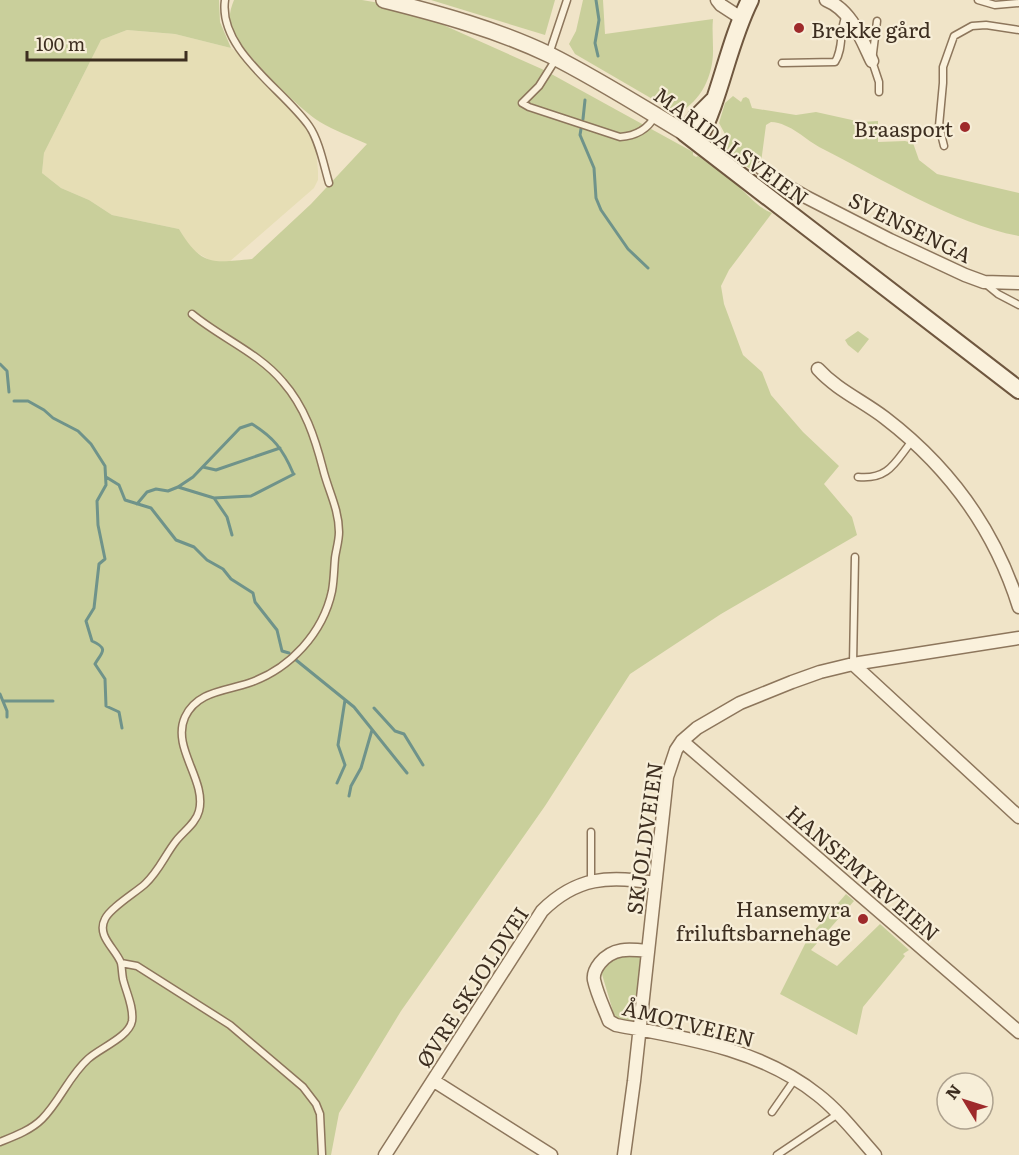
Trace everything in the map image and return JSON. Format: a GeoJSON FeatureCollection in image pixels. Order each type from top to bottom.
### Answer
{"type":"FeatureCollection","features":[{"type":"Feature","properties":{"kind":"main road"},"geometry":{"type":"LineString","coordinates":[[691,138],[707,124],[741,18],[750,0]]}},
{"type":"Feature","properties":{"kind":"main road","name":"MARIDALSVEIEN"},"geometry":{"type":"LineString","coordinates":[[691,138],[1019,390]]}},
{"type":"Feature","properties":{"kind":"street","name":"MARIDALSVEIEN"},"geometry":{"type":"LineString","coordinates":[[384,0],[485,29],[553,56],[594,78],[691,138]]}},
{"type":"Feature","properties":{"kind":"street"},"geometry":{"type":"LineString","coordinates":[[717,0],[741,18]]}},
{"type":"Feature","properties":{"kind":"street"},"geometry":{"type":"LineString","coordinates":[[825,0],[847,14],[872,61]]}},
{"type":"Feature","properties":{"kind":"street","name":"SVENSENGA"},"geometry":{"type":"LineString","coordinates":[[761,168],[806,197],[890,240],[984,282],[1019,283]]}},
{"type":"Feature","properties":{"kind":"street"},"geometry":{"type":"LineString","coordinates":[[818,369],[827,380],[884,417],[930,456],[952,482],[975,512],[997,551],[1019,607]]}},
{"type":"Feature","properties":{"kind":"street","name":"SKJOLDVEIEN"},"geometry":{"type":"LineString","coordinates":[[624,1155],[669,768],[682,741],[697,728],[740,703],[798,679],[853,664],[1019,638]]}},
{"type":"Feature","properties":{"kind":"street"},"geometry":{"type":"LineString","coordinates":[[853,664],[1019,817]]}},
{"type":"Feature","properties":{"kind":"street","name":"HANSEMYRVEIEN"},"geometry":{"type":"LineString","coordinates":[[682,741],[1019,1032]]}},
{"type":"Feature","properties":{"kind":"street","name":"ØVRE SKJOLDVEI"},"geometry":{"type":"LineString","coordinates":[[385,1155],[542,911],[561,894],[591,881],[615,878],[655,883]]}},
{"type":"Feature","properties":{"kind":"street","name":"ÅMOTVEIEN"},"geometry":{"type":"LineString","coordinates":[[648,951],[629,949],[614,951],[603,960],[594,975],[609,1021],[616,1025],[744,1054],[770,1065],[820,1097],[875,1155]]}},
{"type":"Feature","properties":{"kind":"street"},"geometry":{"type":"LineString","coordinates":[[434,1081],[551,1155]]}},
{"type":"Feature","properties":{"kind":"lane"},"geometry":{"type":"LineString","coordinates":[[225,0],[226,23],[234,42],[249,62],[291,103],[311,128],[329,183]]}},
{"type":"Feature","properties":{"kind":"lane"},"geometry":{"type":"LineString","coordinates":[[567,0],[553,56],[539,86],[522,103],[620,136],[632,135],[644,129],[656,116]]}},
{"type":"Feature","properties":{"kind":"lane"},"geometry":{"type":"LineString","coordinates":[[978,0],[995,5],[1019,3]]}},
{"type":"Feature","properties":{"kind":"lane"},"geometry":{"type":"LineString","coordinates":[[782,63],[835,62],[839,56],[843,22],[847,14]]}},
{"type":"Feature","properties":{"kind":"lane"},"geometry":{"type":"LineString","coordinates":[[877,21],[872,61],[879,82],[879,92]]}},
{"type":"Feature","properties":{"kind":"lane"},"geometry":{"type":"LineString","coordinates":[[944,146],[939,126],[943,83],[942,67],[954,36],[972,26],[986,25],[1019,30]]}},
{"type":"Feature","properties":{"kind":"lane","name":"SVENSENGA"},"geometry":{"type":"LineString","coordinates":[[984,282],[998,294],[1019,305]]}},
{"type":"Feature","properties":{"kind":"lane"},"geometry":{"type":"LineString","coordinates":[[0,1142],[26,1130],[42,1119],[81,1066],[130,1027],[131,1007],[124,985],[121,963],[105,936],[103,926],[106,917],[158,871],[179,837],[196,819],[200,808],[200,795],[182,737],[185,717],[195,703],[205,696],[260,678],[274,671],[303,648],[323,616],[330,598],[339,535],[337,511],[323,472],[317,444],[301,409],[283,381],[266,366],[192,314]]}},
{"type":"Feature","properties":{"kind":"lane"},"geometry":{"type":"LineString","coordinates":[[858,477],[873,477],[887,472],[912,441]]}},
{"type":"Feature","properties":{"kind":"lane"},"geometry":{"type":"LineString","coordinates":[[853,664],[855,557]]}},
{"type":"Feature","properties":{"kind":"lane"},"geometry":{"type":"LineString","coordinates":[[591,832],[591,881]]}},
{"type":"Feature","properties":{"kind":"lane"},"geometry":{"type":"LineString","coordinates":[[121,963],[137,966],[230,1025],[303,1087],[316,1104],[320,1114],[322,1155]]}},
{"type":"Feature","properties":{"kind":"lane"},"geometry":{"type":"LineString","coordinates":[[772,1112],[795,1079]]}},
{"type":"Feature","properties":{"kind":"lane"},"geometry":{"type":"LineString","coordinates":[[777,1155],[838,1114]]}},
{"type":"Feature","properties":{"kind":"shaded area"},"geometry":{"type":"Polygon","coordinates":[[[127,30],[175,34],[231,48],[243,56],[303,122],[312,137],[318,171],[318,180],[314,188],[229,262],[211,261],[191,249],[179,229],[112,215],[89,200],[61,188],[42,173],[44,153],[101,40],[127,30]]]}},
{"type":"Feature","properties":{"kind":"green space"},"geometry":{"type":"Polygon","coordinates":[[[0,0],[219,0],[220,22],[231,48],[175,34],[127,30],[101,40],[44,153],[42,173],[61,188],[89,200],[112,215],[179,229],[194,250],[209,259],[227,261],[252,259],[311,204],[367,144],[320,122],[298,105],[255,61],[234,33],[230,23],[234,0],[362,0],[403,7],[544,70],[693,152],[693,155],[722,173],[757,204],[772,213],[729,270],[721,286],[724,304],[743,355],[762,372],[771,395],[803,432],[839,466],[824,484],[852,517],[857,535],[721,614],[630,674],[545,806],[401,1011],[339,1113],[331,1155],[0,1155],[0,0]]]}},
{"type":"Feature","properties":{"kind":"green space"},"geometry":{"type":"Polygon","coordinates":[[[431,0],[555,0],[545,35],[431,0]]]}},
{"type":"Feature","properties":{"kind":"green space"},"geometry":{"type":"Polygon","coordinates":[[[583,0],[603,0],[605,34],[713,19],[713,57],[709,76],[700,94],[687,107],[679,112],[673,111],[575,54],[569,44],[576,31],[583,0]]]}},
{"type":"Feature","properties":{"kind":"green space"},"geometry":{"type":"Polygon","coordinates":[[[733,96],[741,102],[746,97],[752,108],[796,115],[816,112],[861,122],[878,121],[878,142],[913,143],[919,160],[937,174],[1019,193],[1019,236],[969,222],[944,211],[894,187],[778,123],[771,122],[766,125],[760,170],[756,173],[746,166],[748,163],[741,158],[739,160],[723,148],[725,134],[719,123],[725,103],[733,96]]]}},
{"type":"Feature","properties":{"kind":"green space"},"geometry":{"type":"Polygon","coordinates":[[[858,331],[869,339],[858,353],[845,340],[858,331]]]}},
{"type":"Feature","properties":{"kind":"green space"},"geometry":{"type":"Polygon","coordinates":[[[846,894],[854,901],[811,950],[837,966],[880,924],[909,950],[903,954],[905,956],[863,1007],[857,1035],[780,994],[808,938],[846,894]]]}},
{"type":"Feature","properties":{"kind":"green space"},"geometry":{"type":"Polygon","coordinates":[[[616,954],[639,954],[641,960],[635,1022],[630,1024],[615,1018],[601,971],[616,954]]]}},
{"type":"Feature","properties":{"kind":"waterway"},"geometry":{"type":"LineString","coordinates":[[596,0],[599,20],[595,43],[598,56]]}},
{"type":"Feature","properties":{"kind":"waterway"},"geometry":{"type":"LineString","coordinates":[[583,119],[585,100]]}},
{"type":"Feature","properties":{"kind":"waterway"},"geometry":{"type":"LineString","coordinates":[[581,129],[580,135],[594,168],[596,198],[601,210],[628,249],[648,268]]}},
{"type":"Feature","properties":{"kind":"waterway"},"geometry":{"type":"LineString","coordinates":[[0,364],[7,371],[9,392]]}},
{"type":"Feature","properties":{"kind":"waterway"},"geometry":{"type":"LineString","coordinates":[[14,401],[28,401],[78,431],[91,444],[105,466],[106,485],[97,501],[98,525],[105,559],[99,564],[94,608],[86,621],[92,641],[102,649],[95,664],[105,679],[106,706],[119,712],[122,728]]}},
{"type":"Feature","properties":{"kind":"waterway"},"geometry":{"type":"LineString","coordinates":[[137,504],[147,492],[156,489],[168,491],[193,477],[240,428],[252,424],[277,444],[293,473]]}},
{"type":"Feature","properties":{"kind":"waterway"},"geometry":{"type":"LineString","coordinates":[[203,467],[216,470],[280,448]]}},
{"type":"Feature","properties":{"kind":"waterway"},"geometry":{"type":"LineString","coordinates":[[178,487],[214,498],[251,496],[294,474]]}},
{"type":"Feature","properties":{"kind":"waterway"},"geometry":{"type":"LineString","coordinates":[[106,477],[119,485],[125,500],[151,508],[176,540],[194,547],[207,560],[223,569],[231,579],[253,593],[255,602],[277,630],[282,651],[289,653]]}},
{"type":"Feature","properties":{"kind":"waterway"},"geometry":{"type":"LineString","coordinates":[[214,498],[227,517],[232,535]]}},
{"type":"Feature","properties":{"kind":"waterway"},"geometry":{"type":"LineString","coordinates":[[296,660],[354,707],[407,773]]}},
{"type":"Feature","properties":{"kind":"waterway"},"geometry":{"type":"LineString","coordinates":[[0,694],[7,717]]}},
{"type":"Feature","properties":{"kind":"waterway"},"geometry":{"type":"LineString","coordinates":[[337,783],[345,765],[338,745],[345,700]]}},
{"type":"Feature","properties":{"kind":"waterway"},"geometry":{"type":"LineString","coordinates":[[3,701],[53,701]]}},
{"type":"Feature","properties":{"kind":"waterway"},"geometry":{"type":"LineString","coordinates":[[374,708],[395,731],[404,734],[423,765]]}},
{"type":"Feature","properties":{"kind":"waterway"},"geometry":{"type":"LineString","coordinates":[[349,796],[351,786],[361,768],[372,730]]}},
{"type":"Feature","properties":{"kind":"place","name":"Brekke gård"},"geometry":{"type":"Point","coordinates":[799,28]}},
{"type":"Feature","properties":{"kind":"place","name":"Braasport"},"geometry":{"type":"Point","coordinates":[965,127]}},
{"type":"Feature","properties":{"kind":"place","name":"Hansemyra friluftsbarnehage"},"geometry":{"type":"Point","coordinates":[863,919]}}]}
